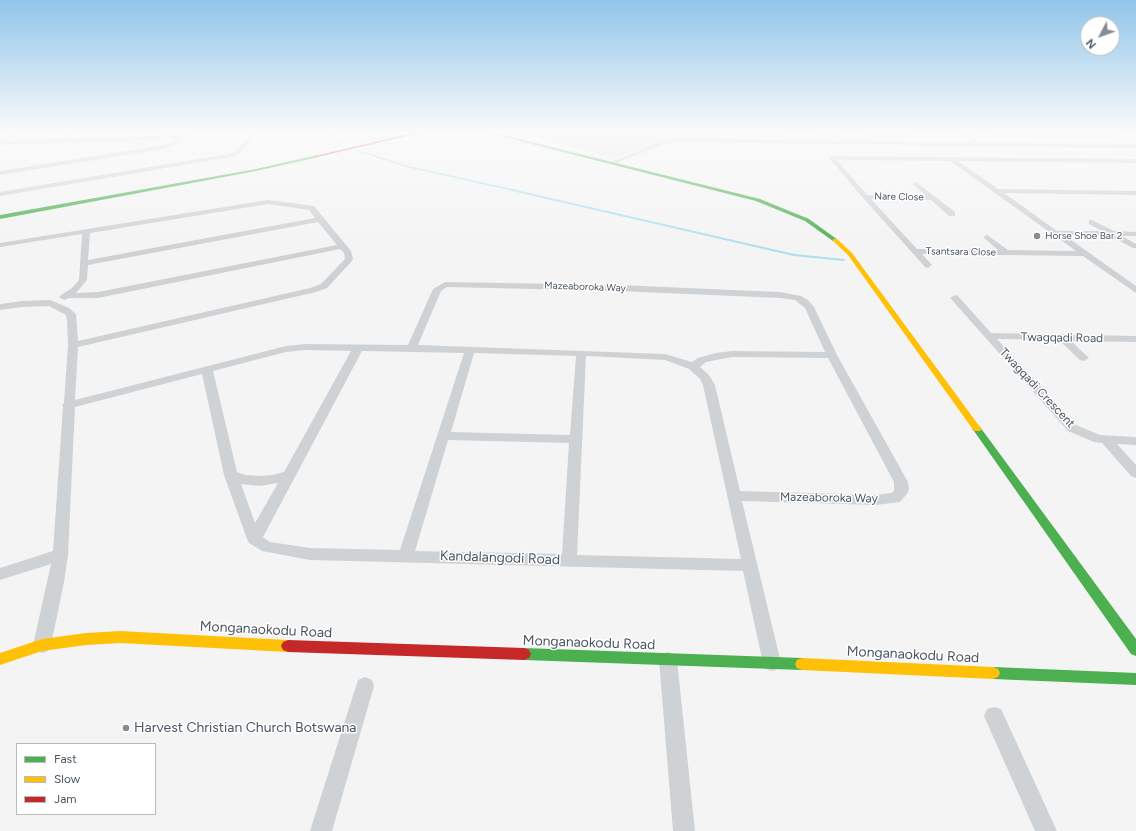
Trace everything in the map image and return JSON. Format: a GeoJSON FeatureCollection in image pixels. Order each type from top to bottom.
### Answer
{"type":"FeatureCollection","features":[{"type":"Feature","properties":{"kind":"main road"},"geometry":{"type":"LineString","coordinates":[[0,214],[242,170]]}},
{"type":"Feature","properties":{"kind":"main road"},"geometry":{"type":"LineString","coordinates":[[0,217],[257,170]]}},
{"type":"Feature","properties":{"kind":"main road"},"geometry":{"type":"LineString","coordinates":[[639,170],[745,196],[772,205],[806,220],[824,231],[839,243],[850,254],[880,294],[1136,650]]}},
{"type":"Feature","properties":{"kind":"main road","name":"Monganaokodu Road"},"geometry":{"type":"LineString","coordinates":[[0,659],[42,645],[120,638],[283,646],[772,663],[1136,679]]}},
{"type":"Feature","properties":{"kind":"street"},"geometry":{"type":"LineString","coordinates":[[0,173],[21,170]]}},
{"type":"Feature","properties":{"kind":"street"},"geometry":{"type":"LineString","coordinates":[[0,194],[106,170]]}},
{"type":"Feature","properties":{"kind":"street","name":"Tsantsara Close"},"geometry":{"type":"LineString","coordinates":[[842,170],[865,197],[916,251],[1084,254]]}},
{"type":"Feature","properties":{"kind":"street"},"geometry":{"type":"LineString","coordinates":[[965,170],[1136,290]]}},
{"type":"Feature","properties":{"kind":"street","name":"Nare Close"},"geometry":{"type":"LineString","coordinates":[[916,184],[952,214]]}},
{"type":"Feature","properties":{"kind":"street"},"geometry":{"type":"LineString","coordinates":[[1033,184],[1056,198]]}},
{"type":"Feature","properties":{"kind":"street"},"geometry":{"type":"LineString","coordinates":[[1075,185],[1100,199]]}},
{"type":"Feature","properties":{"kind":"street"},"geometry":{"type":"LineString","coordinates":[[1117,185],[1135,194]]}},
{"type":"Feature","properties":{"kind":"street"},"geometry":{"type":"LineString","coordinates":[[996,191],[1135,194]]}},
{"type":"Feature","properties":{"kind":"street","name":"Nare Close"},"geometry":{"type":"LineString","coordinates":[[865,197],[934,198]]}},
{"type":"Feature","properties":{"kind":"street"},"geometry":{"type":"LineString","coordinates":[[0,245],[262,203],[308,207],[321,219],[348,253],[349,259],[324,286],[320,288],[73,345]]}},
{"type":"Feature","properties":{"kind":"street"},"geometry":{"type":"LineString","coordinates":[[84,263],[321,219]]}},
{"type":"Feature","properties":{"kind":"street"},"geometry":{"type":"LineString","coordinates":[[1092,222],[1133,246]]}},
{"type":"Feature","properties":{"kind":"street"},"geometry":{"type":"LineString","coordinates":[[0,307],[29,303],[50,303],[75,290],[83,280],[86,232]]}},
{"type":"Feature","properties":{"kind":"street"},"geometry":{"type":"LineString","coordinates":[[1054,233],[1136,234]]}},
{"type":"Feature","properties":{"kind":"street"},"geometry":{"type":"LineString","coordinates":[[987,237],[1006,253]]}},
{"type":"Feature","properties":{"kind":"street"},"geometry":{"type":"LineString","coordinates":[[67,295],[98,295],[343,246]]}},
{"type":"Feature","properties":{"kind":"street"},"geometry":{"type":"LineString","coordinates":[[916,251],[928,265]]}},
{"type":"Feature","properties":{"kind":"street","name":"Mazeaboroka Way"},"geometry":{"type":"LineString","coordinates":[[412,348],[437,289],[442,286],[453,284],[618,288],[780,295],[798,298],[805,302],[809,307],[832,355],[901,482],[902,489],[900,494],[895,498],[876,500],[734,496]]}},
{"type":"Feature","properties":{"kind":"street","name":"Twagqadi Crescent"},"geometry":{"type":"LineString","coordinates":[[955,298],[1072,428],[1088,436],[1107,441],[1136,441]]}},
{"type":"Feature","properties":{"kind":"street"},"geometry":{"type":"LineString","coordinates":[[42,645],[56,582],[60,555],[68,405],[73,345],[71,314],[50,303]]}},
{"type":"Feature","properties":{"kind":"street","name":"Twagqadi Road"},"geometry":{"type":"LineString","coordinates":[[988,336],[1131,339]]}},
{"type":"Feature","properties":{"kind":"street"},"geometry":{"type":"LineString","coordinates":[[1062,338],[1084,358]]}},
{"type":"Feature","properties":{"kind":"street"},"geometry":{"type":"LineString","coordinates":[[1131,339],[1136,347]]}},
{"type":"Feature","properties":{"kind":"street"},"geometry":{"type":"LineString","coordinates":[[68,405],[286,349],[305,347],[412,348],[665,357],[693,367],[705,377],[710,385],[772,663]]}},
{"type":"Feature","properties":{"kind":"street"},"geometry":{"type":"LineString","coordinates":[[254,539],[358,348]]}},
{"type":"Feature","properties":{"kind":"street"},"geometry":{"type":"LineString","coordinates":[[406,555],[470,350]]}},
{"type":"Feature","properties":{"kind":"street"},"geometry":{"type":"LineString","coordinates":[[569,561],[581,353]]}},
{"type":"Feature","properties":{"kind":"street"},"geometry":{"type":"LineString","coordinates":[[693,367],[702,360],[732,354],[832,355]]}},
{"type":"Feature","properties":{"kind":"street"},"geometry":{"type":"LineString","coordinates":[[207,370],[232,475],[254,539]]}},
{"type":"Feature","properties":{"kind":"street"},"geometry":{"type":"LineString","coordinates":[[443,436],[576,439]]}},
{"type":"Feature","properties":{"kind":"street"},"geometry":{"type":"LineString","coordinates":[[1107,441],[1136,473]]}},
{"type":"Feature","properties":{"kind":"street"},"geometry":{"type":"LineString","coordinates":[[232,475],[245,480],[260,481],[272,480],[288,475]]}},
{"type":"Feature","properties":{"kind":"street","name":"Kandalangodi Road"},"geometry":{"type":"LineString","coordinates":[[254,539],[267,547],[310,554],[406,555],[569,561],[749,565]]}},
{"type":"Feature","properties":{"kind":"street"},"geometry":{"type":"LineString","coordinates":[[0,574],[60,555]]}},
{"type":"Feature","properties":{"kind":"street"},"geometry":{"type":"LineString","coordinates":[[668,660],[684,831],[688,831]]}},
{"type":"Feature","properties":{"kind":"street"},"geometry":{"type":"LineString","coordinates":[[321,831],[365,686]]}},
{"type":"Feature","properties":{"kind":"street"},"geometry":{"type":"LineString","coordinates":[[994,716],[1046,831]]}},
{"type":"Feature","properties":{"kind":"waterway"},"geometry":{"type":"LineString","coordinates":[[422,170],[517,191]]}},
{"type":"Feature","properties":{"kind":"waterway"},"geometry":{"type":"LineString","coordinates":[[512,190],[794,255],[844,260]]}},
{"type":"Feature","properties":{"kind":"traffic: fast"},"geometry":{"type":"LineString","coordinates":[[0,217],[257,170]]}},
{"type":"Feature","properties":{"kind":"traffic: fast"},"geometry":{"type":"LineString","coordinates":[[637,170],[758,200],[807,220],[835,240]]}},
{"type":"Feature","properties":{"kind":"traffic: fast"},"geometry":{"type":"LineString","coordinates":[[977,429],[1136,650]]}},
{"type":"Feature","properties":{"kind":"traffic: fast"},"geometry":{"type":"LineString","coordinates":[[524,654],[802,664]]}},
{"type":"Feature","properties":{"kind":"traffic: fast"},"geometry":{"type":"LineString","coordinates":[[993,673],[1136,679]]}},
{"type":"Feature","properties":{"kind":"traffic: slow"},"geometry":{"type":"LineString","coordinates":[[835,240],[850,254],[977,429]]}},
{"type":"Feature","properties":{"kind":"traffic: slow"},"geometry":{"type":"LineString","coordinates":[[0,659],[42,645],[86,639],[120,637],[288,646]]}},
{"type":"Feature","properties":{"kind":"traffic: slow"},"geometry":{"type":"LineString","coordinates":[[802,664],[993,673]]}},
{"type":"Feature","properties":{"kind":"traffic: jam"},"geometry":{"type":"LineString","coordinates":[[288,646],[524,654]]}},
{"type":"Feature","properties":{"kind":"place","name":"Horse Shoe Bar 2"},"geometry":{"type":"Point","coordinates":[1037,236]}},
{"type":"Feature","properties":{"kind":"place","name":"Harvest Christian Church Botswana"},"geometry":{"type":"Point","coordinates":[126,728]}}]}
